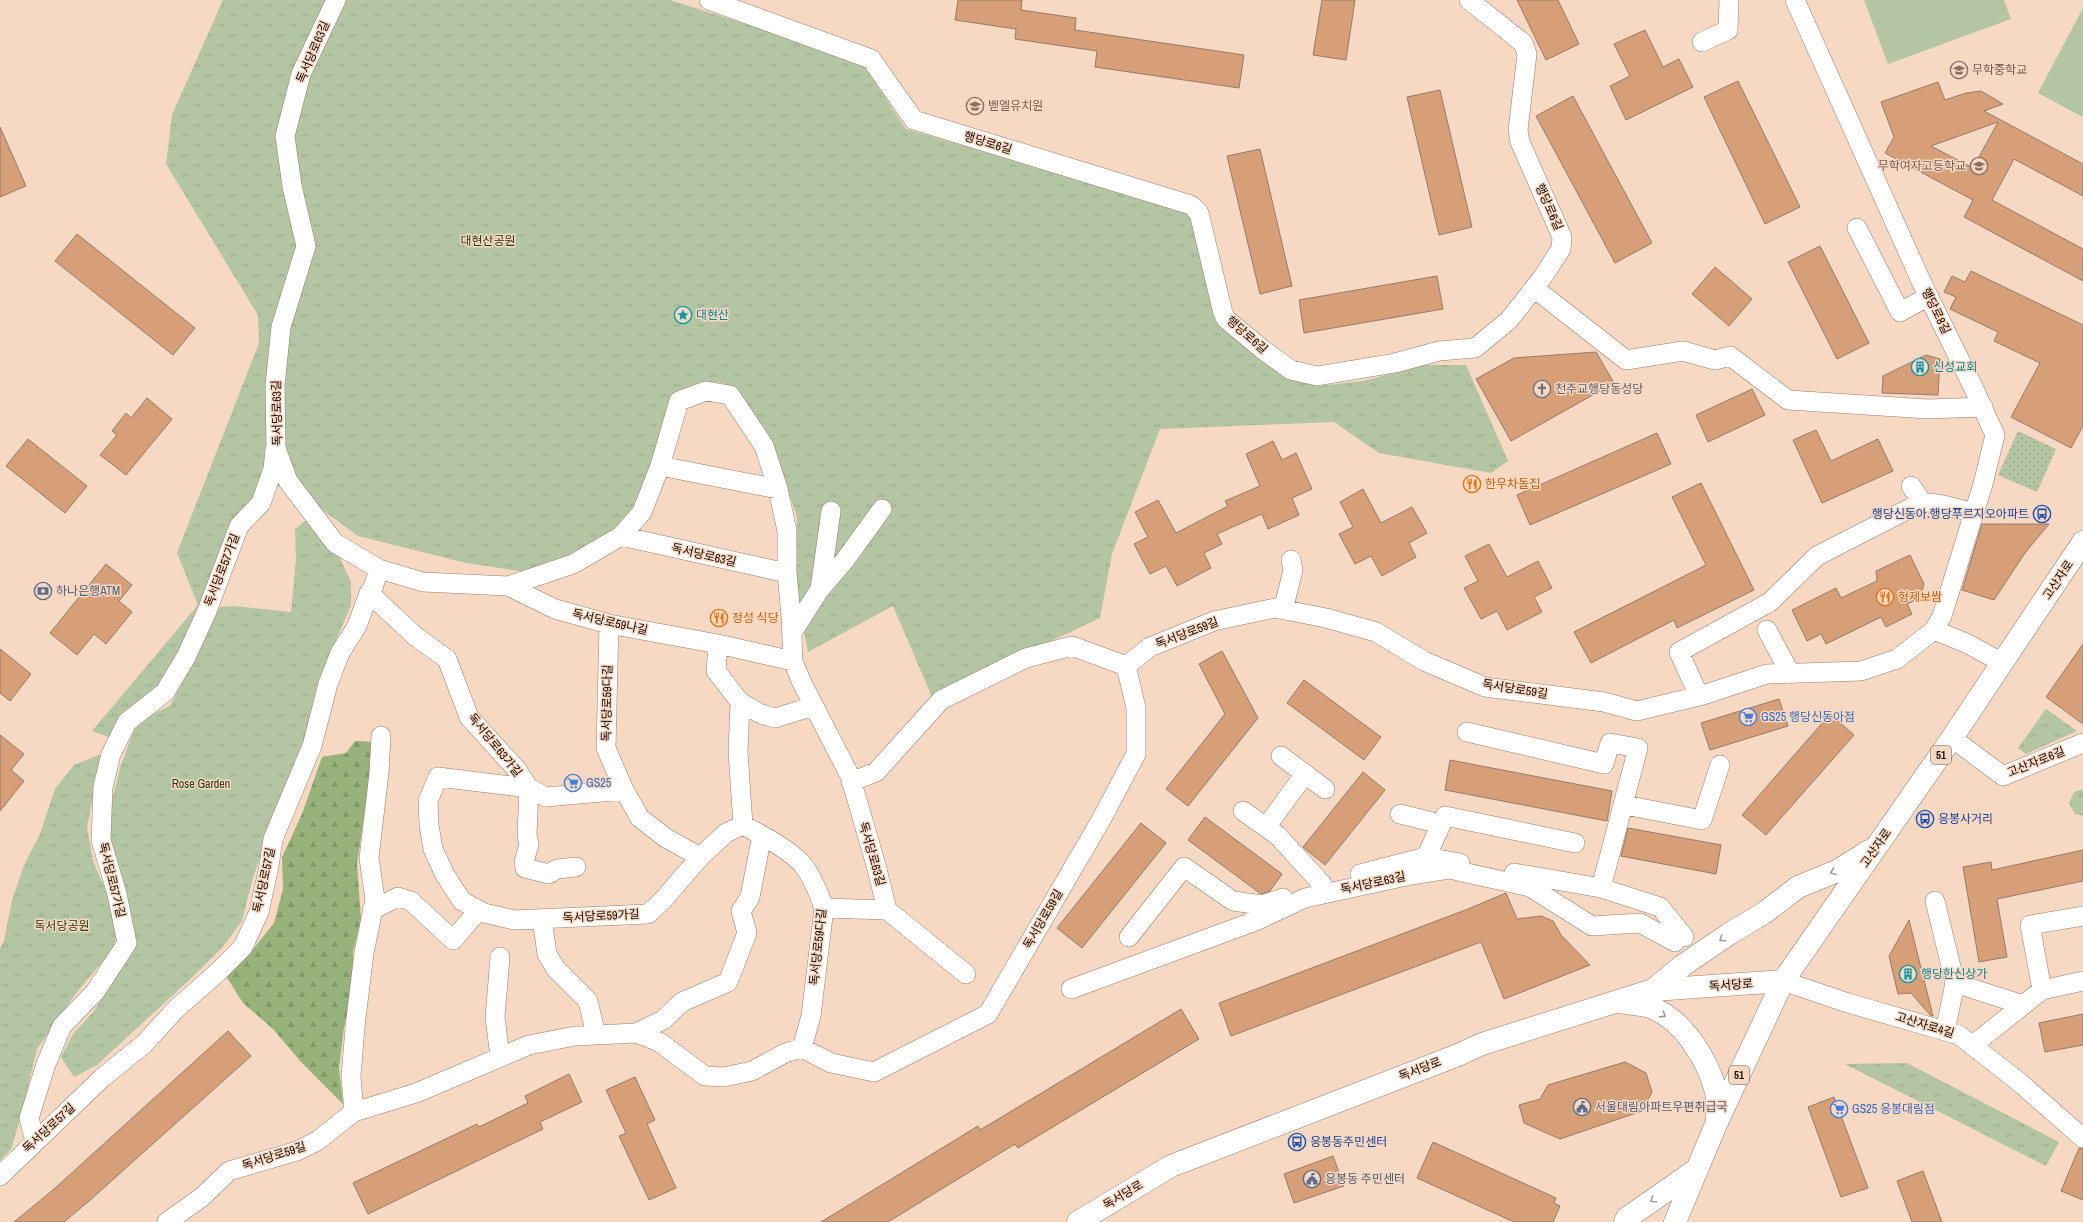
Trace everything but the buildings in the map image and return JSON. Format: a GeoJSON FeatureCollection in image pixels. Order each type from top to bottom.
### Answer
{"type":"FeatureCollection","features":[{"type":"Feature","properties":{"kind":"main road","name":"고산자로"},"geometry":{"type":"LineString","coordinates":[[1675,1222],[1717,1122],[1783,981],[1952,738],[2083,542]]}},
{"type":"Feature","properties":{"kind":"main road"},"geometry":{"type":"LineString","coordinates":[[1653,990],[1682,966],[1728,934],[1764,913],[1798,887],[1852,863],[1878,845]]}},
{"type":"Feature","properties":{"kind":"main road","name":"독서당로"},"geometry":{"type":"LineString","coordinates":[[1078,1222],[1171,1166],[1458,1055],[1482,1044],[1613,1001],[1653,990],[1783,981]]}},
{"type":"Feature","properties":{"kind":"main road"},"geometry":{"type":"LineString","coordinates":[[1613,1001],[1650,1007],[1674,1023],[1690,1039],[1704,1062],[1713,1082],[1716,1095],[1717,1122]]}},
{"type":"Feature","properties":{"kind":"main road","name":"고산자로"},"geometry":{"type":"LineString","coordinates":[[1663,1222],[1696,1170]]}},
{"type":"Feature","properties":{"kind":"main road"},"geometry":{"type":"LineString","coordinates":[[1625,1222],[1627,1218],[1696,1170]]}},
{"type":"Feature","properties":{"kind":"main road"},"geometry":{"type":"LineString","coordinates":[[1690,1222],[1696,1170]]}},
{"type":"Feature","properties":{"kind":"street","name":"독서당로63길"},"geometry":{"type":"LineString","coordinates":[[336,0],[301,74],[285,136],[292,186],[306,246],[281,327],[275,385],[276,448],[288,481],[335,543],[379,569],[423,582],[508,586],[573,564],[620,536],[642,512],[660,466],[679,401],[706,391],[730,395],[764,446],[778,489],[787,531],[787,573],[793,661],[851,782],[876,865],[887,910]]}},
{"type":"Feature","properties":{"kind":"street","name":"행당로6길"},"geometry":{"type":"LineString","coordinates":[[709,0],[871,59],[914,120],[1191,205],[1199,213],[1223,313],[1226,319],[1262,350],[1291,370],[1317,376],[1381,366],[1439,351],[1475,348],[1509,320],[1534,288],[1561,249],[1562,237],[1520,142],[1518,130],[1527,54],[1523,43],[1470,0]]}},
{"type":"Feature","properties":{"kind":"street"},"geometry":{"type":"LineString","coordinates":[[1702,42],[1728,30],[1729,0]]}},
{"type":"Feature","properties":{"kind":"street","name":"행당로8길"},"geometry":{"type":"LineString","coordinates":[[1794,0],[1929,296],[1995,434],[1974,513],[1942,616],[1934,630]]}},
{"type":"Feature","properties":{"kind":"street"},"geometry":{"type":"LineString","coordinates":[[1857,228],[1900,312],[1929,296]]}},
{"type":"Feature","properties":{"kind":"street"},"geometry":{"type":"LineString","coordinates":[[1534,288],[1626,360],[1683,351],[1715,360],[1730,356],[1788,400],[1928,409],[1983,407]]}},
{"type":"Feature","properties":{"kind":"street","name":"독서당로57가길"},"geometry":{"type":"LineString","coordinates":[[35,1141],[29,1118],[46,1064],[62,1026],[95,992],[127,943],[117,894],[101,840],[103,787],[111,754],[127,722],[164,692],[186,657],[206,611],[239,526],[261,504],[273,469],[276,448]]}},
{"type":"Feature","properties":{"kind":"street"},"geometry":{"type":"LineString","coordinates":[[660,466],[778,489]]}},
{"type":"Feature","properties":{"kind":"street"},"geometry":{"type":"LineString","coordinates":[[1911,486],[1922,502]]}},
{"type":"Feature","properties":{"kind":"street"},"geometry":{"type":"LineString","coordinates":[[1699,696],[1677,646],[1770,602],[1817,556],[1922,502],[1943,505],[1974,513]]}},
{"type":"Feature","properties":{"kind":"street"},"geometry":{"type":"LineString","coordinates":[[792,633],[820,589],[845,560],[882,509]]}},
{"type":"Feature","properties":{"kind":"street"},"geometry":{"type":"LineString","coordinates":[[820,589],[831,511]]}},
{"type":"Feature","properties":{"kind":"street","name":"독서당로63길"},"geometry":{"type":"LineString","coordinates":[[620,536],[787,573]]}},
{"type":"Feature","properties":{"kind":"street"},"geometry":{"type":"LineString","coordinates":[[1283,610],[1293,570],[1291,560]]}},
{"type":"Feature","properties":{"kind":"street","name":"독서당로57길"},"geometry":{"type":"LineString","coordinates":[[0,1176],[102,1078],[144,1044],[176,1008],[218,972],[242,946],[259,912],[273,839],[312,746],[328,684],[340,653],[356,626],[369,594],[373,588],[379,569]]}},
{"type":"Feature","properties":{"kind":"street","name":"독서당로59나길"},"geometry":{"type":"LineString","coordinates":[[508,586],[555,609],[609,624],[718,644],[793,661]]}},
{"type":"Feature","properties":{"kind":"street","name":"독서당로63가길"},"geometry":{"type":"LineString","coordinates":[[369,594],[414,636],[447,659],[470,717],[518,770],[529,788],[546,797],[624,790]]}},
{"type":"Feature","properties":{"kind":"street","name":"독서당로59길"},"geometry":{"type":"LineString","coordinates":[[166,1222],[202,1197],[229,1170],[297,1151],[317,1141],[354,1112],[416,1093],[530,1045],[574,1036],[636,1033],[659,1042],[705,1076],[724,1077],[752,1071],[785,1053],[802,1048],[831,1062],[874,1072],[988,1014],[1101,820],[1136,754],[1136,708],[1126,666],[1150,647],[1214,621],[1275,608],[1326,618],[1376,632],[1424,661],[1485,686],[1604,702],[1637,711],[1699,696],[1767,674],[1861,671],[1897,659],[1934,630]]}},
{"type":"Feature","properties":{"kind":"street","name":"독서당로59다길"},"geometry":{"type":"LineString","coordinates":[[609,624],[606,748],[624,790],[640,818],[666,838],[700,857]]}},
{"type":"Feature","properties":{"kind":"street"},"geometry":{"type":"LineString","coordinates":[[1766,630],[1790,673]]}},
{"type":"Feature","properties":{"kind":"street"},"geometry":{"type":"LineString","coordinates":[[1934,630],[1966,643],[2003,663]]}},
{"type":"Feature","properties":{"kind":"street"},"geometry":{"type":"LineString","coordinates":[[718,644],[716,671],[740,702],[761,714],[775,718],[814,706]]}},
{"type":"Feature","properties":{"kind":"street"},"geometry":{"type":"LineString","coordinates":[[851,782],[876,772],[940,700],[1026,658],[1072,646],[1126,666]]}},
{"type":"Feature","properties":{"kind":"street"},"geometry":{"type":"LineString","coordinates":[[700,857],[726,833],[743,825],[738,752],[740,702]]}},
{"type":"Feature","properties":{"kind":"street"},"geometry":{"type":"LineString","coordinates":[[1129,937],[1184,867],[1233,901],[1262,905],[1322,884],[1426,857],[1601,888],[1625,805],[1638,748],[1610,743],[1604,764],[1467,732]]}},
{"type":"Feature","properties":{"kind":"street"},"geometry":{"type":"LineString","coordinates":[[354,1112],[351,1077],[355,1027],[364,953],[375,899],[369,858],[379,773],[381,736]]}},
{"type":"Feature","properties":{"kind":"street","name":"고산자로6길"},"geometry":{"type":"LineString","coordinates":[[1952,738],[2004,776],[2083,743]]}},
{"type":"Feature","properties":{"kind":"street"},"geometry":{"type":"LineString","coordinates":[[1281,756],[1325,789]]}},
{"type":"Feature","properties":{"kind":"street"},"geometry":{"type":"LineString","coordinates":[[1625,805],[1702,820],[1720,765]]}},
{"type":"Feature","properties":{"kind":"street"},"geometry":{"type":"LineString","coordinates":[[1266,827],[1305,774]]}},
{"type":"Feature","properties":{"kind":"street","name":"독서당로59가길"},"geometry":{"type":"LineString","coordinates":[[529,788],[438,777],[428,801],[429,825],[433,849],[445,874],[462,901],[478,911],[514,920],[648,914],[663,900],[700,857]]}},
{"type":"Feature","properties":{"kind":"street"},"geometry":{"type":"LineString","coordinates":[[529,788],[527,835],[529,844],[524,862],[525,868],[549,874],[557,869],[576,867]]}},
{"type":"Feature","properties":{"kind":"street"},"geometry":{"type":"LineString","coordinates":[[1243,811],[1277,836],[1322,884]]}},
{"type":"Feature","properties":{"kind":"street"},"geometry":{"type":"LineString","coordinates":[[1400,814],[1441,824]]}},
{"type":"Feature","properties":{"kind":"street"},"geometry":{"type":"LineString","coordinates":[[1426,857],[1445,816],[1575,843]]}},
{"type":"Feature","properties":{"kind":"street","name":"독서당로59다길"},"geometry":{"type":"LineString","coordinates":[[743,825],[762,835],[802,864],[818,892],[824,908],[811,1016],[802,1048]]}},
{"type":"Feature","properties":{"kind":"street"},"geometry":{"type":"LineString","coordinates":[[636,1033],[663,1020],[682,1002],[728,982],[747,933],[741,912],[750,897],[762,835]]}},
{"type":"Feature","properties":{"kind":"street","name":"독서당로63길"},"geometry":{"type":"LineString","coordinates":[[1070,989],[1258,920],[1305,898],[1411,875],[1449,870],[1530,887],[1592,926],[1640,923],[1680,940],[1660,907],[1601,888]]}},
{"type":"Feature","properties":{"kind":"street"},"geometry":{"type":"LineString","coordinates":[[372,910],[398,896],[411,901],[453,940],[478,911]]}},
{"type":"Feature","properties":{"kind":"street"},"geometry":{"type":"LineString","coordinates":[[1935,901],[1955,983],[1945,1031]]}},
{"type":"Feature","properties":{"kind":"street"},"geometry":{"type":"LineString","coordinates":[[824,908],[887,910],[966,974]]}},
{"type":"Feature","properties":{"kind":"street"},"geometry":{"type":"LineString","coordinates":[[2042,990],[2030,925],[2083,916]]}},
{"type":"Feature","properties":{"kind":"street"},"geometry":{"type":"LineString","coordinates":[[542,919],[547,954],[556,969],[588,1001],[596,1036]]}},
{"type":"Feature","properties":{"kind":"street"},"geometry":{"type":"LineString","coordinates":[[500,957],[495,1017],[500,1057]]}},
{"type":"Feature","properties":{"kind":"street","name":"고산자로4길"},"geometry":{"type":"LineString","coordinates":[[1783,981],[1848,1003],[1959,1035],[2019,1082],[2083,1138]]}},
{"type":"Feature","properties":{"kind":"street"},"geometry":{"type":"LineString","coordinates":[[1973,1045],[2042,990],[2083,982]]}},
{"type":"Feature","properties":{"kind":"street"},"geometry":{"type":"LineString","coordinates":[[1955,983],[2023,1005]]}},
{"type":"Feature","properties":{"kind":"green space","name":"대현산공원"},"geometry":{"type":"Polygon","coordinates":[[[223,0],[670,0],[860,60],[906,129],[1186,211],[1193,219],[1218,319],[1289,379],[1318,386],[1363,381],[1426,365],[1466,365],[1508,461],[1491,473],[1379,453],[1334,422],[1160,429],[1112,554],[1100,618],[932,697],[893,606],[808,652],[797,597],[797,517],[774,450],[737,394],[724,383],[709,382],[670,400],[658,462],[632,508],[614,531],[583,549],[526,572],[466,563],[358,536],[284,482],[235,524],[194,647],[134,729],[152,714],[170,706],[220,607],[234,606],[291,612],[296,560],[295,529],[311,516],[340,558],[351,582],[351,605],[317,685],[301,754],[267,837],[252,881],[242,921],[221,949],[186,983],[97,1065],[74,1077],[61,1057],[73,1034],[94,1011],[123,965],[110,840],[110,808],[120,768],[134,730],[125,743],[92,731],[198,605],[177,553],[259,343],[258,315],[166,164],[172,115],[223,0]]]}},
{"type":"Feature","properties":{"kind":"green space"},"geometry":{"type":"Polygon","coordinates":[[[1864,0],[2004,0],[2011,19],[1888,64],[1864,0]]]}},
{"type":"Feature","properties":{"kind":"green space"},"geometry":{"type":"Polygon","coordinates":[[[2083,8],[2083,117],[2038,93],[2083,8]]]}},
{"type":"Feature","properties":{"kind":"green space"},"geometry":{"type":"Polygon","coordinates":[[[2018,431],[2056,449],[2037,492],[1998,475],[2018,431]]]}},
{"type":"Feature","properties":{"kind":"green space"},"geometry":{"type":"Polygon","coordinates":[[[2046,709],[2077,731],[2026,754],[2018,748],[2046,709]]]}},
{"type":"Feature","properties":{"kind":"green space"},"geometry":{"type":"Polygon","coordinates":[[[355,741],[375,742],[357,864],[361,919],[353,952],[353,986],[344,1028],[339,1068],[343,1104],[301,1062],[273,1029],[243,1003],[226,976],[254,948],[274,923],[283,889],[282,857],[302,814],[322,757],[346,753],[355,741]]]}},
{"type":"Feature","properties":{"kind":"green space","name":"독서당공원"},"geometry":{"type":"Polygon","coordinates":[[[101,754],[87,827],[93,861],[119,921],[114,948],[77,992],[37,1049],[21,1116],[11,1149],[0,1161],[0,948],[4,941],[12,900],[25,863],[40,834],[55,789],[74,765],[101,754]]]}},
{"type":"Feature","properties":{"kind":"green space"},"geometry":{"type":"Polygon","coordinates":[[[2083,789],[2083,816],[2075,814],[2069,803],[2074,792],[2083,789]]]}},
{"type":"Feature","properties":{"kind":"green space"},"geometry":{"type":"Polygon","coordinates":[[[1907,1063],[2059,1142],[2046,1166],[1845,1064],[1907,1063]]]}},
{"type":"Feature","properties":{"kind":"place","name":"무학중학교"},"geometry":{"type":"Point","coordinates":[1959,70]}},
{"type":"Feature","properties":{"kind":"place","name":"벧엘유치원"},"geometry":{"type":"Point","coordinates":[975,106]}},
{"type":"Feature","properties":{"kind":"place","name":"무학여자고등학교"},"geometry":{"type":"Point","coordinates":[1979,166]}},
{"type":"Feature","properties":{"kind":"place","name":"대현산"},"geometry":{"type":"Point","coordinates":[683,315]}},
{"type":"Feature","properties":{"kind":"place","name":"신성교회"},"geometry":{"type":"Point","coordinates":[1920,367]}},
{"type":"Feature","properties":{"kind":"place","name":"천주교행당동성당"},"geometry":{"type":"Point","coordinates":[1542,389]}},
{"type":"Feature","properties":{"kind":"place","name":"한우차돌집"},"geometry":{"type":"Point","coordinates":[1472,484]}},
{"type":"Feature","properties":{"kind":"place","name":"행당신동아.행당푸르지오아파트"},"geometry":{"type":"Point","coordinates":[2042,514]}},
{"type":"Feature","properties":{"kind":"place","name":"하나은행ATM"},"geometry":{"type":"Point","coordinates":[43,591]}},
{"type":"Feature","properties":{"kind":"place","name":"형제보쌈"},"geometry":{"type":"Point","coordinates":[1885,597]}},
{"type":"Feature","properties":{"kind":"place","name":"정성 식당"},"geometry":{"type":"Point","coordinates":[719,618]}},
{"type":"Feature","properties":{"kind":"place","name":"GS25 행당신동아점"},"geometry":{"type":"Point","coordinates":[1748,717]}},
{"type":"Feature","properties":{"kind":"place","name":"GS25"},"geometry":{"type":"Point","coordinates":[573,783]}},
{"type":"Feature","properties":{"kind":"place","name":"응봉사거리"},"geometry":{"type":"Point","coordinates":[1925,819]}},
{"type":"Feature","properties":{"kind":"place","name":"행당한신상가"},"geometry":{"type":"Point","coordinates":[1908,974]}},
{"type":"Feature","properties":{"kind":"place","name":"서울대림아파트우편취급국"},"geometry":{"type":"Point","coordinates":[1582,1107]}},
{"type":"Feature","properties":{"kind":"place","name":"GS25 응봉대림점"},"geometry":{"type":"Point","coordinates":[1839,1109]}},
{"type":"Feature","properties":{"kind":"place","name":"응봉동주민센터"},"geometry":{"type":"Point","coordinates":[1297,1142]}},
{"type":"Feature","properties":{"kind":"place","name":"응봉동 주민센터"},"geometry":{"type":"Point","coordinates":[1312,1179]}},
{"type":"Feature","properties":{"kind":"park label","name":"Rose Garden"},"geometry":{"type":"Point","coordinates":[201,784]}}]}
